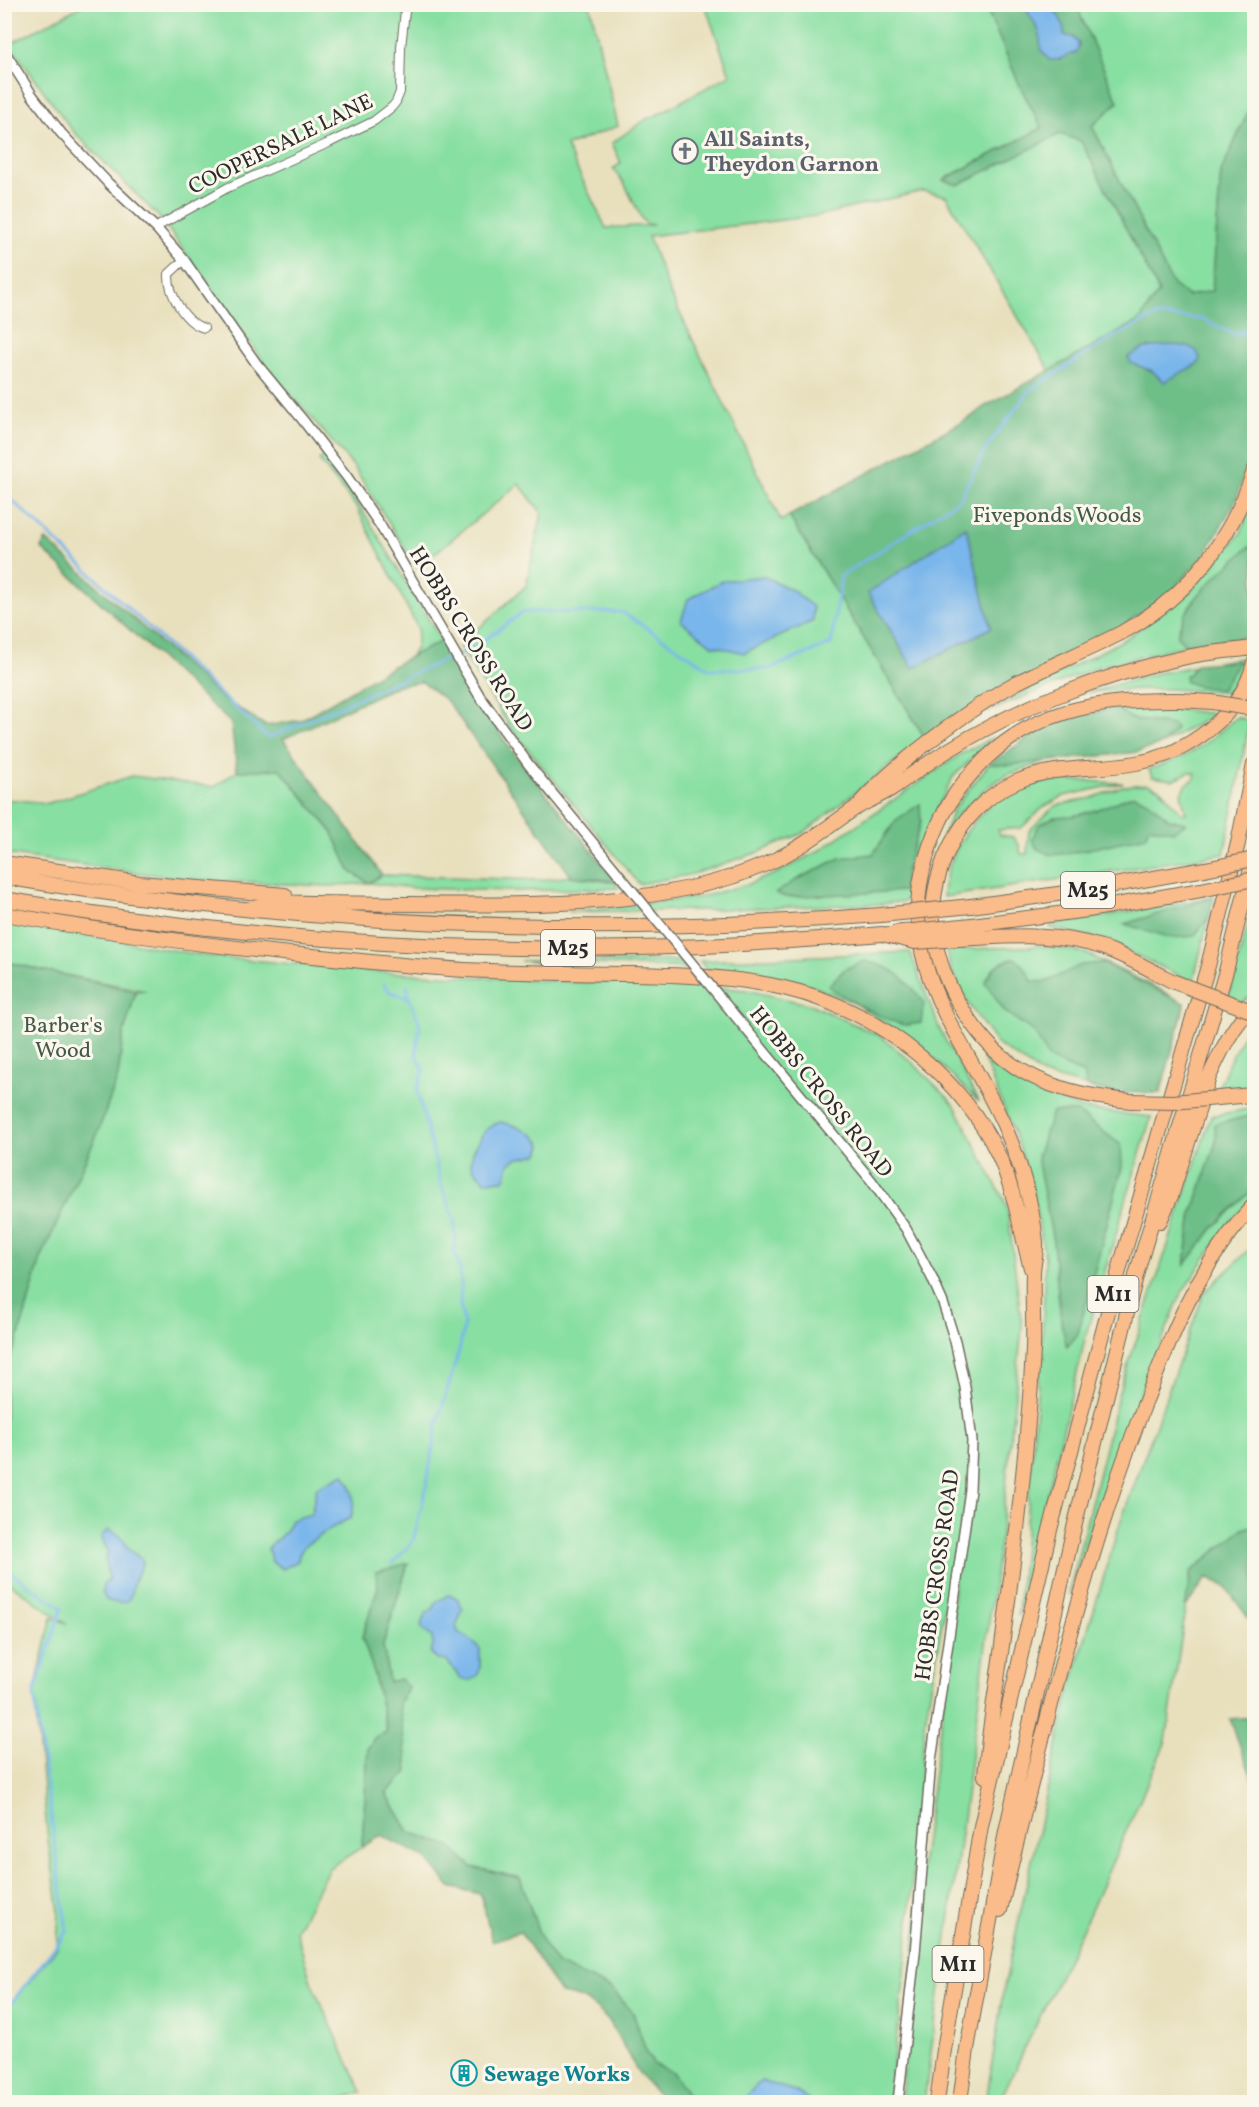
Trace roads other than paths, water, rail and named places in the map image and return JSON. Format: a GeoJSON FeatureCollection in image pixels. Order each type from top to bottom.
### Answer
{"type":"FeatureCollection","features":[{"type":"Feature","properties":{"kind":"highway"},"geometry":{"type":"LineString","coordinates":[[855,809],[879,781],[963,716],[1014,685],[1122,632],[1168,602],[1191,581],[1212,555],[1244,502],[1254,471]]}},
{"type":"Feature","properties":{"kind":"highway"},"geometry":{"type":"LineString","coordinates":[[246,909],[277,902],[563,903],[629,897],[725,879],[758,868],[795,850],[947,751],[1016,714],[1116,676],[1167,661],[1254,648]]}},
{"type":"Feature","properties":{"kind":"highway"},"geometry":{"type":"LineString","coordinates":[[1253,1095],[1173,1102],[1131,1101],[1076,1093],[1049,1085],[1008,1061],[987,1043],[969,1022],[956,1000],[937,950],[933,920],[938,881],[957,833],[996,793],[1032,776],[1055,770],[1138,763],[1178,749],[1201,736],[1227,712],[1238,698],[1252,672],[1254,663]]}},
{"type":"Feature","properties":{"kind":"highway"},"geometry":{"type":"LineString","coordinates":[[981,1826],[988,1739],[1006,1617],[1025,1456],[1033,1332],[1033,1273],[1037,1246],[1032,1215],[1005,1126],[936,996],[922,951],[918,912],[924,867],[932,839],[951,800],[981,762],[1022,730],[1066,711],[1097,704],[1137,700],[1212,702],[1254,709]]}},
{"type":"Feature","properties":{"kind":"highway","name":"M11"},"geometry":{"type":"LineString","coordinates":[[937,2103],[981,1826],[1050,1530],[1120,1267],[1208,966],[1239,843],[1254,764]]}},
{"type":"Feature","properties":{"kind":"highway","name":"M11"},"geometry":{"type":"LineString","coordinates":[[960,2103],[967,2049],[1006,1831],[1072,1536],[1137,1272],[1226,971],[1254,858]]}},
{"type":"Feature","properties":{"kind":"highway","name":"M25"},"geometry":{"type":"LineString","coordinates":[[4,877],[140,897],[246,909],[398,922],[545,926],[742,923],[881,915],[971,906],[1086,890],[1254,858]]}},
{"type":"Feature","properties":{"kind":"highway"},"geometry":{"type":"LineString","coordinates":[[4,863],[103,878],[232,892],[337,897],[444,898],[505,904]]}},
{"type":"Feature","properties":{"kind":"highway","name":"M25"},"geometry":{"type":"LineString","coordinates":[[4,899],[88,913],[253,933],[426,945],[582,948],[724,945],[882,934],[973,932],[1254,879]]}},
{"type":"Feature","properties":{"kind":"highway","name":"M25"},"geometry":{"type":"LineString","coordinates":[[4,914],[147,937],[285,954],[446,969],[521,973],[535,971]]}},
{"type":"Feature","properties":{"kind":"highway"},"geometry":{"type":"LineString","coordinates":[[973,932],[1075,940],[1116,953],[1172,981],[1254,1012]]}},
{"type":"Feature","properties":{"kind":"highway","name":"M25"},"geometry":{"type":"LineString","coordinates":[[253,933],[288,947],[535,971]]}},
{"type":"Feature","properties":{"kind":"highway"},"geometry":{"type":"LineString","coordinates":[[535,971],[687,975],[751,980],[776,984],[814,995],[873,1023],[906,1044],[926,1061],[954,1089],[978,1120],[998,1154],[1008,1178],[1033,1273]]}},
{"type":"Feature","properties":{"kind":"highway"},"geometry":{"type":"LineString","coordinates":[[1137,1272],[1170,1197],[1213,1069],[1231,1035],[1254,1005]]}},
{"type":"Feature","properties":{"kind":"highway"},"geometry":{"type":"LineString","coordinates":[[967,2049],[1064,1649],[1115,1483],[1161,1361],[1192,1292],[1220,1247],[1254,1205]]}},
{"type":"Feature","properties":{"kind":"street","name":"COOPERSALE LANE"},"geometry":{"type":"LineString","coordinates":[[157,229],[160,225],[226,188],[331,142],[374,121],[392,107],[400,92],[401,48],[407,4]]}},
{"type":"Feature","properties":{"kind":"street","name":"HOBBS CROSS ROAD"},"geometry":{"type":"LineString","coordinates":[[4,51],[32,96],[61,133],[109,184],[157,229],[184,260],[256,363],[303,419],[362,497],[455,655],[507,736],[871,1180],[906,1229],[943,1303],[955,1341],[965,1387],[972,1441],[970,1491],[931,1761],[915,1953],[898,2103]]}},
{"type":"Feature","properties":{"kind":"street"},"geometry":{"type":"LineString","coordinates":[[184,260],[169,274],[170,286],[190,321],[195,326],[204,328]]}},
{"type":"Feature","properties":{"kind":"water"},"geometry":{"type":"Polygon","coordinates":[[[1024,5],[1050,5],[1060,18],[1064,35],[1073,37],[1079,44],[1077,52],[1058,60],[1049,60],[1041,50],[1039,31],[1024,5]]]}},
{"type":"Feature","properties":{"kind":"water"},"geometry":{"type":"Polygon","coordinates":[[[1186,346],[1196,350],[1200,358],[1199,363],[1164,382],[1152,371],[1131,363],[1128,357],[1144,348],[1186,346]]]}},
{"type":"Feature","properties":{"kind":"water"},"geometry":{"type":"Polygon","coordinates":[[[966,527],[991,628],[913,668],[868,593],[966,527]]]}},
{"type":"Feature","properties":{"kind":"water"},"geometry":{"type":"Polygon","coordinates":[[[763,576],[792,590],[813,607],[813,621],[744,653],[712,645],[681,621],[688,599],[722,581],[763,576]]]}},
{"type":"Feature","properties":{"kind":"water"},"geometry":{"type":"Polygon","coordinates":[[[501,1122],[530,1133],[542,1145],[539,1154],[516,1159],[509,1164],[503,1180],[485,1181],[473,1168],[472,1156],[486,1130],[501,1122]]]}},
{"type":"Feature","properties":{"kind":"water"},"geometry":{"type":"Polygon","coordinates":[[[344,1474],[353,1495],[351,1518],[307,1544],[301,1551],[298,1561],[283,1569],[272,1562],[268,1549],[284,1533],[291,1520],[311,1514],[317,1487],[344,1474]]]}},
{"type":"Feature","properties":{"kind":"water"},"geometry":{"type":"Polygon","coordinates":[[[108,1530],[121,1537],[132,1552],[143,1561],[133,1584],[130,1598],[125,1602],[117,1603],[106,1600],[102,1593],[103,1585],[109,1580],[105,1559],[108,1552],[101,1536],[108,1530]]]}},
{"type":"Feature","properties":{"kind":"water"},"geometry":{"type":"Polygon","coordinates":[[[448,1595],[457,1598],[463,1609],[456,1626],[458,1632],[480,1649],[478,1675],[469,1681],[461,1679],[447,1661],[437,1660],[430,1652],[433,1647],[432,1637],[423,1630],[421,1625],[425,1614],[434,1608],[436,1602],[448,1595]]]}},
{"type":"Feature","properties":{"kind":"water"},"geometry":{"type":"Polygon","coordinates":[[[761,2081],[795,2091],[813,2102],[744,2102],[761,2081]]]}},
{"type":"Feature","properties":{"kind":"waterway"},"geometry":{"type":"LineString","coordinates":[[459,654],[475,647],[523,612],[622,612],[710,669],[769,669],[831,644],[841,576],[960,499],[986,448],[1029,391],[1111,338],[1156,316],[1202,319],[1235,335],[1254,327]]}},
{"type":"Feature","properties":{"kind":"waterway"},"geometry":{"type":"LineString","coordinates":[[4,493],[268,738],[453,656]]}},
{"type":"Feature","properties":{"kind":"waterway"},"geometry":{"type":"LineString","coordinates":[[384,984],[390,992],[409,998]]}},
{"type":"Feature","properties":{"kind":"waterway"},"geometry":{"type":"LineString","coordinates":[[392,1564],[413,1541],[425,1493],[437,1424],[460,1347],[464,1325],[460,1303],[460,1269],[454,1251],[456,1240],[454,1219],[441,1184],[417,1090],[424,1070],[416,1054],[420,1024],[409,998],[407,985]]}},
{"type":"Feature","properties":{"kind":"waterway"},"geometry":{"type":"LineString","coordinates":[[4,1568],[62,1608],[34,1694],[67,1932],[4,2012]]}},
{"type":"Feature","properties":{"kind":"place","name":"All Saints, Theydon Garnon"},"geometry":{"type":"Point","coordinates":[685,151]}},
{"type":"Feature","properties":{"kind":"place","name":"Sewage Works"},"geometry":{"type":"Point","coordinates":[464,2073]}},
{"type":"Feature","properties":{"kind":"park label","name":"Fiveponds Woods"},"geometry":{"type":"Point","coordinates":[1057,514]}},
{"type":"Feature","properties":{"kind":"park label","name":"Barber's Wood"},"geometry":{"type":"Point","coordinates":[63,1036]}}]}
